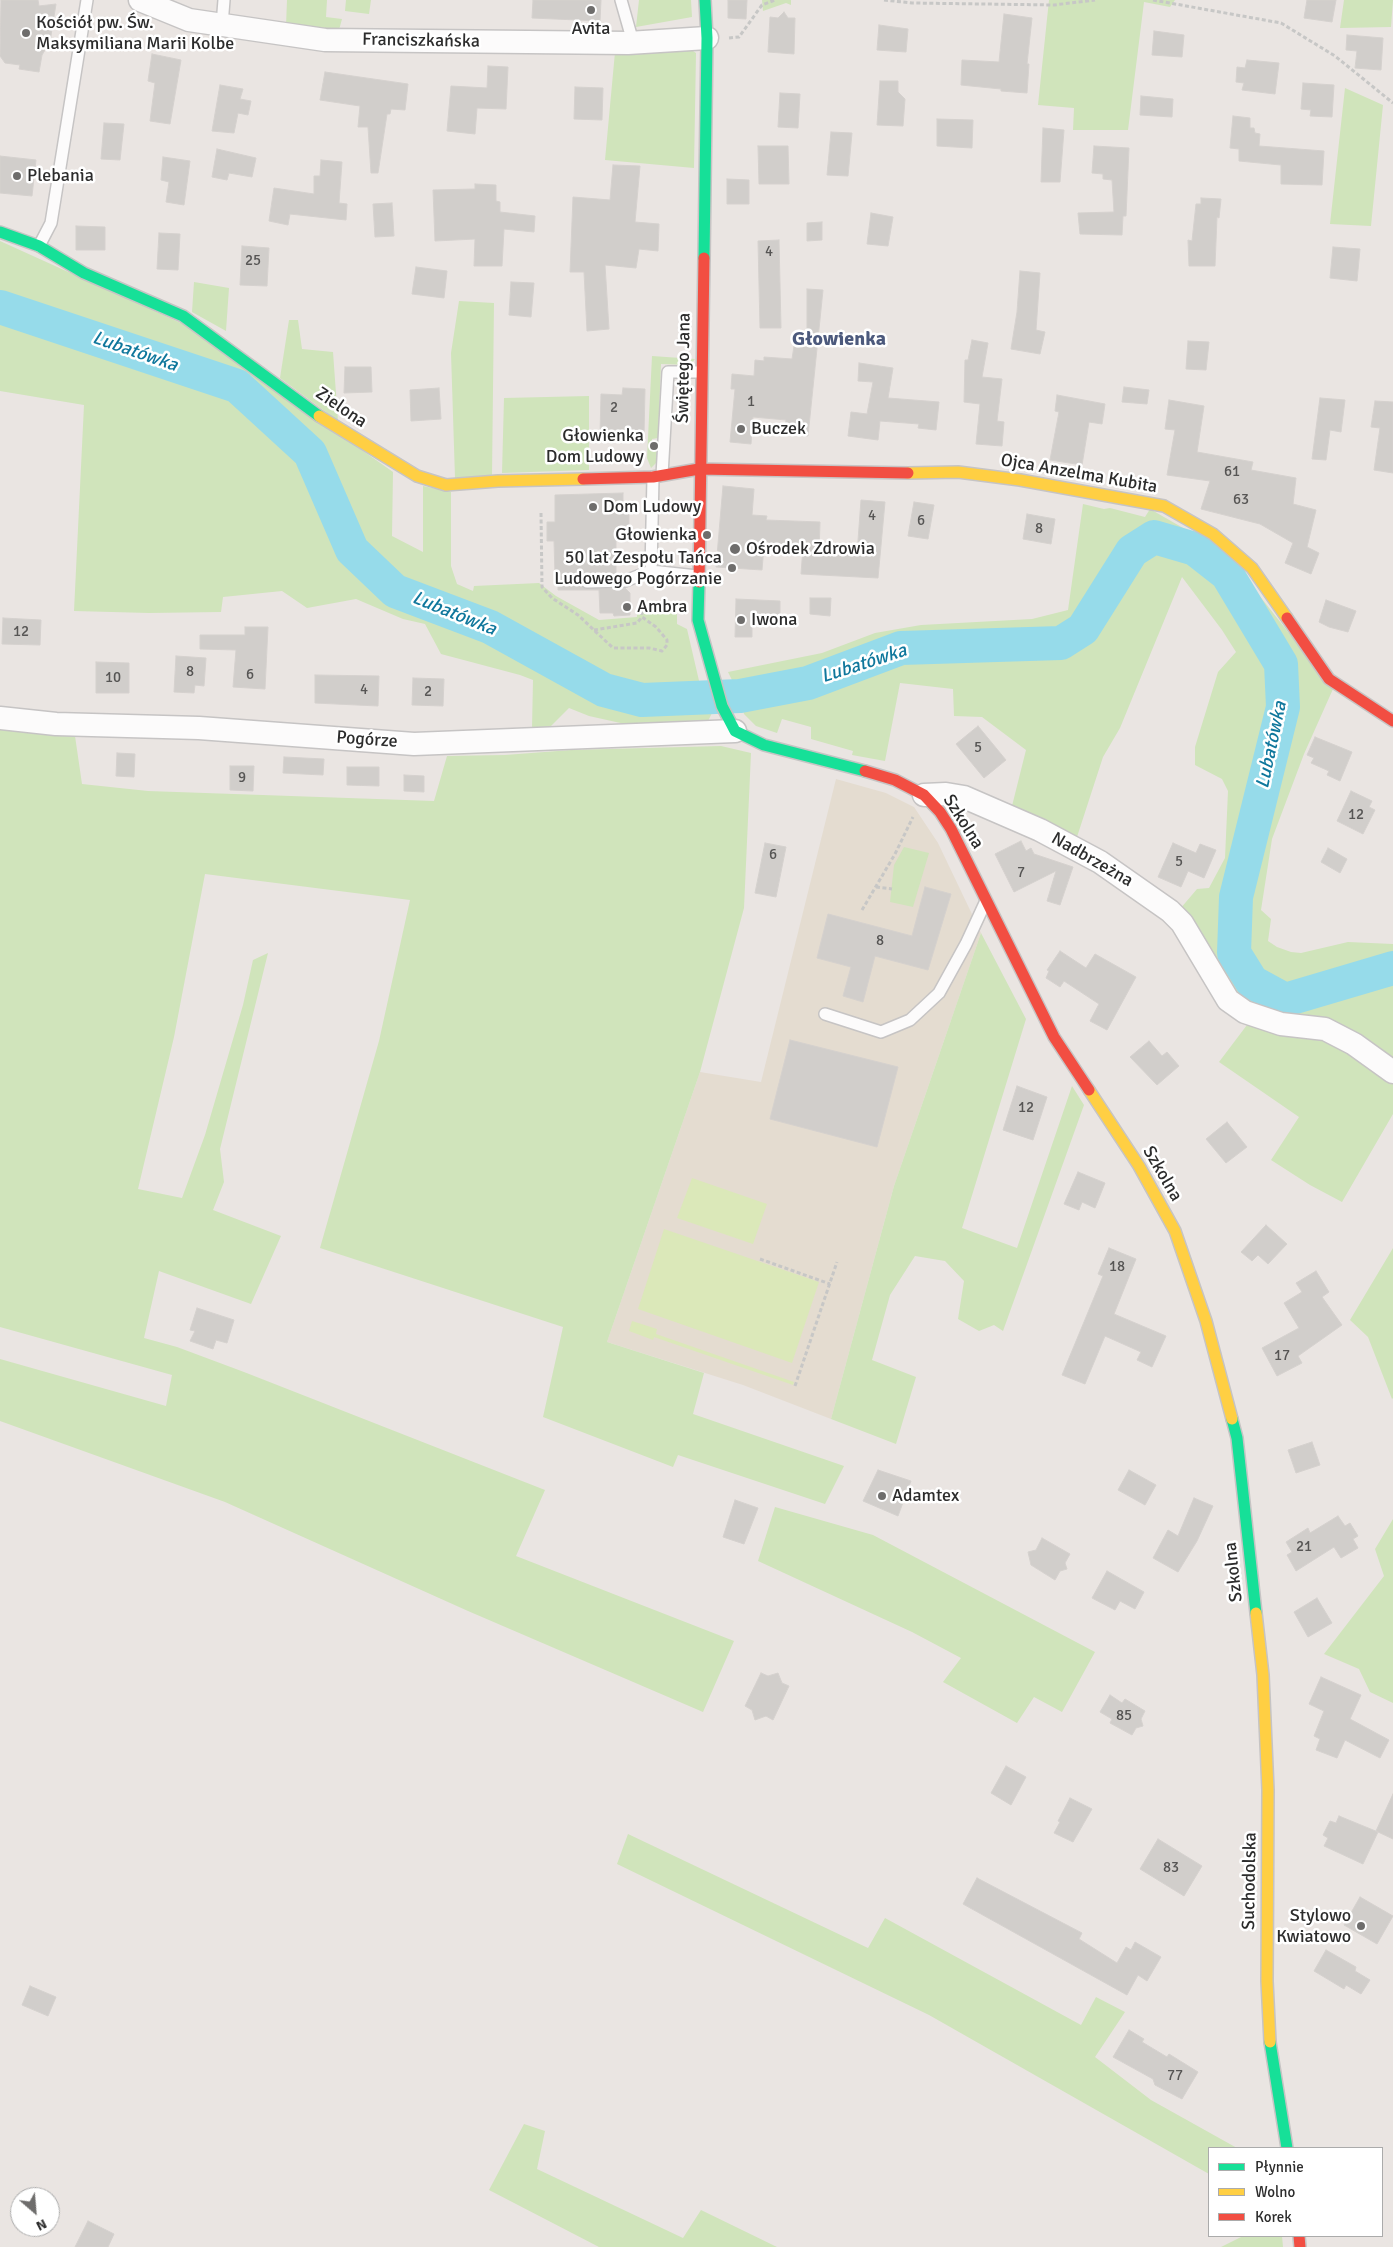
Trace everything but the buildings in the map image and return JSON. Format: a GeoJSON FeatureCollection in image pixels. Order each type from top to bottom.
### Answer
{"type":"FeatureCollection","features":[{"type":"Feature","properties":{"kind":"street","name":"Świętego Jana"},"geometry":{"type":"LineString","coordinates":[[705,0],[707,38],[697,576],[698,620],[722,706],[735,731]]}},
{"type":"Feature","properties":{"kind":"street","name":"Franciszkańska"},"geometry":{"type":"LineString","coordinates":[[149,2],[189,20],[325,40],[633,42],[707,38]]}},
{"type":"Feature","properties":{"kind":"street","name":"Zielona"},"geometry":{"type":"LineString","coordinates":[[0,232],[39,246],[84,273],[184,316],[326,421],[417,476],[446,485],[498,481],[657,476],[699,469]]}},
{"type":"Feature","properties":{"kind":"street","name":"Ojca Anzelma Kubita"},"geometry":{"type":"LineString","coordinates":[[699,469],[873,474],[958,472],[1020,480],[1164,506],[1213,534],[1252,568],[1329,679],[1393,721]]}},
{"type":"Feature","properties":{"kind":"street","name":"Pogórze"},"geometry":{"type":"LineString","coordinates":[[0,718],[56,724],[199,728],[414,744],[735,731]]}},
{"type":"Feature","properties":{"kind":"street","name":"Nadbrzeżna"},"geometry":{"type":"LineString","coordinates":[[735,731],[764,745],[843,764],[895,780],[924,795],[964,797],[1040,830],[1100,862],[1170,911],[1182,923],[1228,1000],[1245,1012],[1281,1024],[1325,1029],[1354,1044],[1393,1072]]}},
{"type":"Feature","properties":{"kind":"street","name":"Szkolna"},"geometry":{"type":"LineString","coordinates":[[924,795],[940,812],[951,829],[1054,1036],[1139,1166],[1175,1231],[1206,1321],[1237,1438],[1257,1613]]}},
{"type":"Feature","properties":{"kind":"street","name":"Suchodolska"},"geometry":{"type":"LineString","coordinates":[[1257,1613],[1263,1675],[1268,1781],[1268,2019],[1272,2062],[1287,2147]]}},
{"type":"Feature","properties":{"kind":"lane"},"geometry":{"type":"LineString","coordinates":[[39,246],[51,223],[87,0]]}},
{"type":"Feature","properties":{"kind":"lane"},"geometry":{"type":"LineString","coordinates":[[222,25],[224,0]]}},
{"type":"Feature","properties":{"kind":"lane"},"geometry":{"type":"LineString","coordinates":[[621,0],[633,42]]}},
{"type":"Feature","properties":{"kind":"lane"},"geometry":{"type":"LineString","coordinates":[[651,571],[657,476],[668,372],[701,372]]}},
{"type":"Feature","properties":{"kind":"lane"},"geometry":{"type":"LineString","coordinates":[[587,582],[625,580],[651,571],[697,576]]}},
{"type":"Feature","properties":{"kind":"lane"},"geometry":{"type":"LineString","coordinates":[[825,1014],[881,1032],[910,1020],[939,992],[966,944],[986,901]]}},
{"type":"Feature","properties":{"kind":"path"},"geometry":{"type":"LineString","coordinates":[[707,38],[739,37],[762,5],[776,0]]}},
{"type":"Feature","properties":{"kind":"path"},"geometry":{"type":"LineString","coordinates":[[884,0],[912,3],[1054,5],[1095,0]]}},
{"type":"Feature","properties":{"kind":"path"},"geometry":{"type":"LineString","coordinates":[[1154,0],[1281,23],[1335,56],[1393,103]]}},
{"type":"Feature","properties":{"kind":"path"},"geometry":{"type":"LineString","coordinates":[[542,513],[542,587],[552,598],[578,615],[613,648],[649,648],[662,651],[667,645],[667,640],[656,626],[642,617]]}},
{"type":"Feature","properties":{"kind":"path"},"geometry":{"type":"LineString","coordinates":[[593,630],[637,624],[642,617],[641,599]]}},
{"type":"Feature","properties":{"kind":"path"},"geometry":{"type":"LineString","coordinates":[[862,910],[895,854],[910,821]]}},
{"type":"Feature","properties":{"kind":"path"},"geometry":{"type":"LineString","coordinates":[[876,887],[892,889]]}},
{"type":"Feature","properties":{"kind":"path"},"geometry":{"type":"LineString","coordinates":[[760,1259],[830,1284]]}},
{"type":"Feature","properties":{"kind":"path"},"geometry":{"type":"LineString","coordinates":[[795,1386],[838,1262]]}},
{"type":"Feature","properties":{"kind":"shaded area"},"geometry":{"type":"Polygon","coordinates":[[[836,779],[886,793],[914,807],[938,843],[981,933],[894,1186],[831,1419],[743,1385],[607,1342],[700,1072],[761,1082],[836,779]]]}},
{"type":"Feature","properties":{"kind":"green space"},"geometry":{"type":"Polygon","coordinates":[[[287,0],[327,0],[326,17],[342,19],[339,30],[286,26],[287,0]]]}},
{"type":"Feature","properties":{"kind":"green space"},"geometry":{"type":"Polygon","coordinates":[[[346,0],[371,0],[369,14],[345,11],[346,0]]]}},
{"type":"Feature","properties":{"kind":"green space"},"geometry":{"type":"Polygon","coordinates":[[[639,0],[691,0],[692,17],[636,27],[639,0]]]}},
{"type":"Feature","properties":{"kind":"green space"},"geometry":{"type":"Polygon","coordinates":[[[762,0],[791,0],[791,5],[786,3],[763,11],[762,0]]]}},
{"type":"Feature","properties":{"kind":"green space"},"geometry":{"type":"Polygon","coordinates":[[[1049,0],[1175,0],[1170,7],[1144,2],[1128,130],[1073,130],[1074,108],[1038,105],[1049,0]]]}},
{"type":"Feature","properties":{"kind":"green space"},"geometry":{"type":"Polygon","coordinates":[[[1344,0],[1393,0],[1391,27],[1340,28],[1344,0]]]}},
{"type":"Feature","properties":{"kind":"green space"},"geometry":{"type":"Polygon","coordinates":[[[687,47],[696,53],[694,168],[605,160],[615,52],[687,47]]]}},
{"type":"Feature","properties":{"kind":"green space"},"geometry":{"type":"Polygon","coordinates":[[[1345,88],[1383,105],[1371,226],[1330,224],[1345,88]]]}},
{"type":"Feature","properties":{"kind":"green space"},"geometry":{"type":"Polygon","coordinates":[[[0,241],[183,324],[393,472],[392,536],[423,552],[423,486],[451,492],[451,566],[457,584],[473,591],[474,586],[539,583],[556,596],[599,620],[637,617],[637,609],[677,608],[677,624],[687,629],[700,685],[643,690],[598,679],[500,621],[456,606],[451,622],[474,627],[515,648],[574,685],[601,698],[629,706],[652,708],[710,707],[712,713],[706,725],[643,728],[589,716],[569,708],[550,727],[532,728],[533,680],[441,654],[425,624],[403,619],[356,599],[307,608],[282,591],[223,597],[221,612],[74,611],[84,405],[0,391],[0,241]]]}},
{"type":"Feature","properties":{"kind":"green space"},"geometry":{"type":"Polygon","coordinates":[[[194,282],[229,288],[226,331],[192,312],[194,282]]]}},
{"type":"Feature","properties":{"kind":"green space"},"geometry":{"type":"Polygon","coordinates":[[[459,301],[494,303],[492,476],[455,478],[451,353],[459,301]]]}},
{"type":"Feature","properties":{"kind":"green space"},"geometry":{"type":"Polygon","coordinates":[[[289,320],[298,320],[302,349],[333,352],[338,421],[280,378],[289,320]]]}},
{"type":"Feature","properties":{"kind":"green space"},"geometry":{"type":"Polygon","coordinates":[[[652,356],[695,359],[690,365],[661,364],[658,438],[652,439],[652,450],[657,451],[656,463],[651,468],[647,458],[652,356]]]}},
{"type":"Feature","properties":{"kind":"green space"},"geometry":{"type":"Polygon","coordinates":[[[589,396],[589,470],[502,473],[504,398],[589,396]]]}},
{"type":"Feature","properties":{"kind":"green space"},"geometry":{"type":"Polygon","coordinates":[[[1083,504],[1104,509],[1110,508],[1145,517],[1150,509],[1225,552],[1333,689],[1304,754],[1272,839],[1261,910],[1271,919],[1268,941],[1277,947],[1291,952],[1301,953],[1348,942],[1393,944],[1393,1065],[1288,1018],[1232,996],[1180,909],[1197,889],[1209,888],[1225,858],[1228,791],[1222,779],[1195,765],[1195,747],[1218,672],[1236,652],[1182,577],[1120,728],[1103,757],[1076,840],[1011,810],[1026,750],[982,717],[954,716],[953,689],[900,683],[885,761],[852,755],[853,751],[811,739],[811,727],[782,719],[777,733],[756,726],[744,714],[741,704],[796,694],[885,663],[921,656],[921,641],[880,648],[807,675],[751,690],[733,682],[728,672],[822,653],[875,633],[921,625],[1032,619],[1068,610],[1083,504]]]}},
{"type":"Feature","properties":{"kind":"green space"},"geometry":{"type":"Polygon","coordinates":[[[0,729],[75,736],[82,784],[148,791],[434,801],[447,756],[721,746],[751,753],[744,908],[700,1072],[607,1342],[704,1373],[693,1414],[844,1466],[825,1504],[678,1455],[673,1467],[543,1417],[563,1327],[320,1248],[379,1041],[410,900],[205,874],[174,1037],[138,1189],[182,1198],[205,1135],[243,1005],[253,960],[268,953],[220,1149],[224,1182],[213,1210],[281,1236],[251,1304],[159,1271],[144,1338],[177,1347],[244,1372],[545,1490],[516,1556],[734,1641],[703,1712],[468,1611],[225,1502],[0,1421],[0,1359],[166,1406],[172,1375],[0,1327],[0,729]]]}},
{"type":"Feature","properties":{"kind":"green space"},"geometry":{"type":"Polygon","coordinates":[[[904,847],[929,853],[913,907],[890,902],[894,865],[904,847]]]}},
{"type":"Feature","properties":{"kind":"green space"},"geometry":{"type":"Polygon","coordinates":[[[981,933],[1026,1019],[962,1228],[1017,1248],[1072,1086],[1084,1105],[1003,1331],[994,1325],[979,1331],[958,1319],[964,1281],[945,1261],[915,1256],[890,1295],[872,1360],[916,1377],[896,1444],[831,1419],[894,1186],[981,933]]]}},
{"type":"Feature","properties":{"kind":"green space"},"geometry":{"type":"Polygon","coordinates":[[[1250,1021],[1323,1035],[1393,1078],[1393,1114],[1342,1202],[1310,1185],[1271,1160],[1299,1117],[1219,1062],[1250,1021]]]}},
{"type":"Feature","properties":{"kind":"green space"},"geometry":{"type":"Polygon","coordinates":[[[692,1178],[767,1204],[753,1244],[677,1218],[692,1178]]]}},
{"type":"Feature","properties":{"kind":"green space"},"geometry":{"type":"Polygon","coordinates":[[[664,1229],[819,1282],[792,1363],[638,1309],[664,1229]]]}},
{"type":"Feature","properties":{"kind":"green space"},"geometry":{"type":"Polygon","coordinates":[[[1393,1248],[1392,1399],[1368,1337],[1350,1320],[1393,1248]]]}},
{"type":"Feature","properties":{"kind":"green space"},"geometry":{"type":"Polygon","coordinates":[[[632,1321],[657,1329],[656,1334],[794,1382],[793,1385],[654,1337],[653,1340],[629,1331],[632,1321]]]}},
{"type":"Feature","properties":{"kind":"green space"},"geometry":{"type":"Polygon","coordinates":[[[775,1507],[873,1535],[1095,1652],[1062,1712],[1034,1697],[1017,1723],[943,1682],[961,1658],[912,1632],[758,1561],[775,1507]]]}},
{"type":"Feature","properties":{"kind":"green space"},"geometry":{"type":"Polygon","coordinates":[[[1393,1519],[1393,1703],[1370,1692],[1359,1669],[1324,1654],[1384,1576],[1375,1549],[1393,1519]]]}},
{"type":"Feature","properties":{"kind":"green space"},"geometry":{"type":"Polygon","coordinates":[[[628,1834],[868,1948],[885,1918],[1081,2025],[1096,1997],[1125,2012],[1095,2057],[1151,2100],[1235,2147],[1208,2147],[1208,2173],[929,2015],[617,1864],[628,1834]]]}},
{"type":"Feature","properties":{"kind":"green space"},"geometry":{"type":"Polygon","coordinates":[[[524,2124],[545,2131],[537,2169],[683,2238],[701,2210],[777,2247],[599,2247],[489,2190],[524,2124]]]}},
{"type":"Feature","properties":{"kind":"green space"},"geometry":{"type":"Polygon","coordinates":[[[1241,2237],[1282,2237],[1283,2247],[1221,2247],[1241,2237]]]}},
{"type":"Feature","properties":{"kind":"waterway","name":"Lubatówka"},"geometry":{"type":"LineString","coordinates":[[0,307],[237,386],[310,453],[352,550],[395,591],[490,627],[604,690],[642,700],[740,696],[808,683],[901,648],[1061,643],[1083,629],[1132,551],[1154,537],[1195,549],[1227,574],[1281,664],[1283,707],[1236,897],[1234,953],[1252,982],[1285,1000],[1393,968]]}},
{"type":"Feature","properties":{"kind":"traffic: fast"},"geometry":{"type":"LineString","coordinates":[[704,258],[707,38],[705,0]]}},
{"type":"Feature","properties":{"kind":"traffic: fast"},"geometry":{"type":"LineString","coordinates":[[0,232],[39,246],[84,273],[183,316],[319,416]]}},
{"type":"Feature","properties":{"kind":"traffic: fast"},"geometry":{"type":"LineString","coordinates":[[699,582],[698,620],[722,706],[735,731],[764,745],[865,771]]}},
{"type":"Feature","properties":{"kind":"traffic: fast"},"geometry":{"type":"LineString","coordinates":[[1232,1419],[1237,1438],[1256,1613]]}},
{"type":"Feature","properties":{"kind":"traffic: fast"},"geometry":{"type":"LineString","coordinates":[[1270,2042],[1287,2147]]}},
{"type":"Feature","properties":{"kind":"traffic: slow"},"geometry":{"type":"LineString","coordinates":[[319,416],[417,476],[446,485],[498,481],[583,479]]}},
{"type":"Feature","properties":{"kind":"traffic: slow"},"geometry":{"type":"LineString","coordinates":[[908,473],[958,472],[1020,480],[1164,506],[1213,534],[1252,568],[1287,618]]}},
{"type":"Feature","properties":{"kind":"traffic: slow"},"geometry":{"type":"LineString","coordinates":[[1089,1090],[1139,1166],[1175,1231],[1206,1321],[1232,1419]]}},
{"type":"Feature","properties":{"kind":"traffic: slow"},"geometry":{"type":"LineString","coordinates":[[1256,1613],[1263,1675],[1268,1790],[1267,1981],[1270,2042]]}},
{"type":"Feature","properties":{"kind":"traffic: jam"},"geometry":{"type":"LineString","coordinates":[[699,582],[704,258]]}},
{"type":"Feature","properties":{"kind":"traffic: jam"},"geometry":{"type":"LineString","coordinates":[[583,479],[653,477],[699,469],[908,473]]}},
{"type":"Feature","properties":{"kind":"traffic: jam"},"geometry":{"type":"LineString","coordinates":[[1287,618],[1329,679],[1393,721]]}},
{"type":"Feature","properties":{"kind":"traffic: jam"},"geometry":{"type":"LineString","coordinates":[[865,771],[895,780],[924,795],[940,812],[951,829],[1054,1037],[1089,1090]]}},
{"type":"Feature","properties":{"kind":"traffic: jam"},"geometry":{"type":"LineString","coordinates":[[1299,2237],[1300,2247]]}},
{"type":"Feature","properties":{"kind":"place","name":"Avita"},"geometry":{"type":"Point","coordinates":[591,10]}},
{"type":"Feature","properties":{"kind":"place","name":"Kościół pw. Św. Maksymiliana Marii Kolbe"},"geometry":{"type":"Point","coordinates":[26,33]}},
{"type":"Feature","properties":{"kind":"place","name":"Plebania"},"geometry":{"type":"Point","coordinates":[17,176]}},
{"type":"Feature","properties":{"kind":"place","name":"Buczek"},"geometry":{"type":"Point","coordinates":[741,429]}},
{"type":"Feature","properties":{"kind":"place","name":"Głowienka Dom Ludowy"},"geometry":{"type":"Point","coordinates":[654,446]}},
{"type":"Feature","properties":{"kind":"place","name":"Dom Ludowy"},"geometry":{"type":"Point","coordinates":[593,507]}},
{"type":"Feature","properties":{"kind":"place","name":"Głowienka"},"geometry":{"type":"Point","coordinates":[707,535]}},
{"type":"Feature","properties":{"kind":"place","name":"Ośrodek Zdrowia"},"geometry":{"type":"Point","coordinates":[735,549]}},
{"type":"Feature","properties":{"kind":"place","name":"50 lat Zespołu Tańca Ludowego Pogórzanie"},"geometry":{"type":"Point","coordinates":[732,568]}},
{"type":"Feature","properties":{"kind":"place","name":"Ambra"},"geometry":{"type":"Point","coordinates":[627,607]}},
{"type":"Feature","properties":{"kind":"place","name":"Iwona"},"geometry":{"type":"Point","coordinates":[741,620]}},
{"type":"Feature","properties":{"kind":"place","name":"Adamtex"},"geometry":{"type":"Point","coordinates":[882,1496]}},
{"type":"Feature","properties":{"kind":"place","name":"Stylowo Kwiatowo"},"geometry":{"type":"Point","coordinates":[1361,1926]}},
{"type":"Feature","properties":{"kind":"district","name":"Głowienka"},"geometry":{"type":"Point","coordinates":[839,340]}}]}
